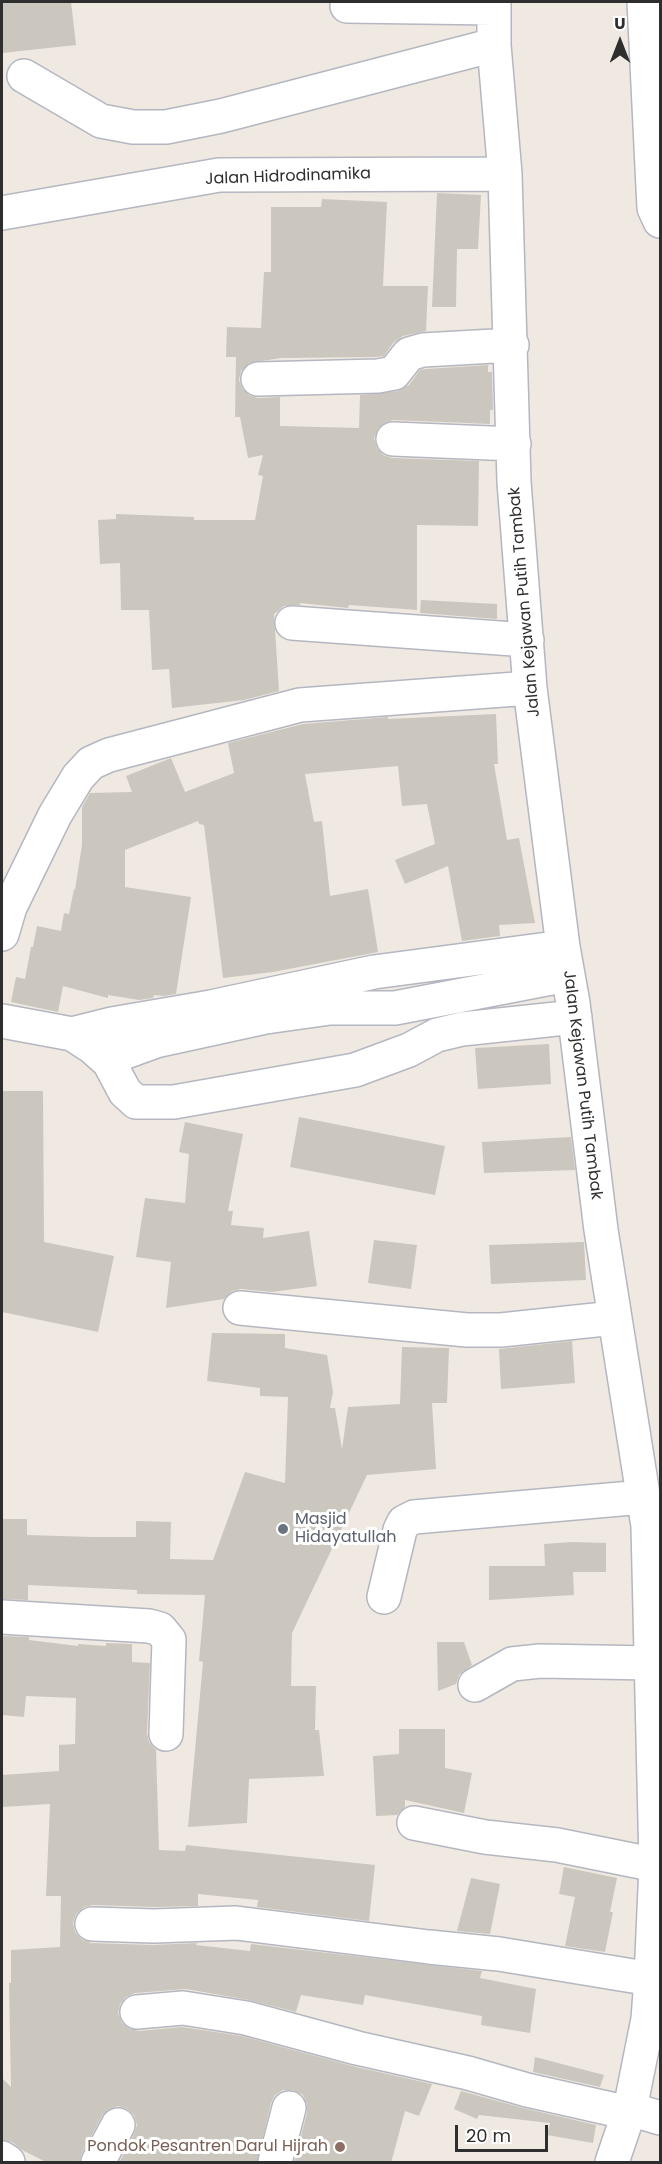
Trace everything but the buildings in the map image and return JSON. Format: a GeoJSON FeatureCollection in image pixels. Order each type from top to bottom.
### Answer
{"type":"FeatureCollection","features":[{"type":"Feature","properties":{"kind":"street"},"geometry":{"type":"LineString","coordinates":[[347,6],[494,5]]}},
{"type":"Feature","properties":{"kind":"street","name":"Jalan Kejawan Putih Tambak"},"geometry":{"type":"LineString","coordinates":[[494,5],[494,45],[506,174],[514,482],[530,688],[565,961],[575,1017],[601,1230],[648,1526],[657,1805],[651,1979],[640,2113],[612,2163]]}},
{"type":"Feature","properties":{"kind":"street"},"geometry":{"type":"LineString","coordinates":[[650,8],[657,214]]}},
{"type":"Feature","properties":{"kind":"street"},"geometry":{"type":"LineString","coordinates":[[24,76],[101,121],[133,127],[166,127],[221,116],[494,45]]}},
{"type":"Feature","properties":{"kind":"street","name":"Jalan Hidrodinamika"},"geometry":{"type":"LineString","coordinates":[[2,213],[219,176],[506,174]]}},
{"type":"Feature","properties":{"kind":"street"},"geometry":{"type":"LineString","coordinates":[[258,379],[378,376],[394,373],[409,354],[423,350],[512,345]]}},
{"type":"Feature","properties":{"kind":"street"},"geometry":{"type":"LineString","coordinates":[[393,439],[514,444]]}},
{"type":"Feature","properties":{"kind":"street"},"geometry":{"type":"LineString","coordinates":[[292,623],[527,640]]}},
{"type":"Feature","properties":{"kind":"street"},"geometry":{"type":"LineString","coordinates":[[2,934],[10,907],[55,815],[78,777],[91,763],[109,755],[300,705],[530,688]]}},
{"type":"Feature","properties":{"kind":"street"},"geometry":{"type":"LineString","coordinates":[[109,1062],[120,1054],[156,1041],[266,1017],[330,1008],[395,1008],[565,961]]}},
{"type":"Feature","properties":{"kind":"street"},"geometry":{"type":"LineString","coordinates":[[72,1034],[374,972],[565,961]]}},
{"type":"Feature","properties":{"kind":"street"},"geometry":{"type":"LineString","coordinates":[[395,1008],[409,1050]]}},
{"type":"Feature","properties":{"kind":"street"},"geometry":{"type":"LineString","coordinates":[[2,1021],[72,1034],[109,1062],[125,1092],[136,1102],[174,1102],[355,1071],[409,1050],[437,1035],[462,1029],[575,1017]]}},
{"type":"Feature","properties":{"kind":"street"},"geometry":{"type":"LineString","coordinates":[[240,1308],[467,1330],[501,1330],[614,1318]]}},
{"type":"Feature","properties":{"kind":"street"},"geometry":{"type":"LineString","coordinates":[[384,1597],[400,1530],[404,1522],[414,1518],[643,1497]]}},
{"type":"Feature","properties":{"kind":"street"},"geometry":{"type":"LineString","coordinates":[[2,1617],[149,1626],[160,1629],[169,1640],[166,1734]]}},
{"type":"Feature","properties":{"kind":"street"},"geometry":{"type":"LineString","coordinates":[[475,1685],[512,1664],[540,1661],[651,1663]]}},
{"type":"Feature","properties":{"kind":"street"},"geometry":{"type":"LineString","coordinates":[[414,1823],[485,1837],[557,1845],[656,1865]]}},
{"type":"Feature","properties":{"kind":"street"},"geometry":{"type":"LineString","coordinates":[[92,1924],[154,1926],[236,1923],[499,1954],[651,1979]]}},
{"type":"Feature","properties":{"kind":"street"},"geometry":{"type":"LineString","coordinates":[[137,2012],[183,2008],[246,2018],[357,2048],[468,2073],[527,2090],[640,2113]]}},
{"type":"Feature","properties":{"kind":"street"},"geometry":{"type":"LineString","coordinates":[[275,2163],[289,2108]]}},
{"type":"Feature","properties":{"kind":"street"},"geometry":{"type":"LineString","coordinates":[[98,2163],[118,2125]]}},
{"type":"Feature","properties":{"kind":"street"},"geometry":{"type":"LineString","coordinates":[[2,2158],[8,2163]]}},
{"type":"Feature","properties":{"kind":"place","name":"Masjid Hidayatullah"},"geometry":{"type":"Point","coordinates":[283,1529]}},
{"type":"Feature","properties":{"kind":"place","name":"Pondok Pesantren Darul Hijrah"},"geometry":{"type":"Point","coordinates":[340,2147]}}]}
